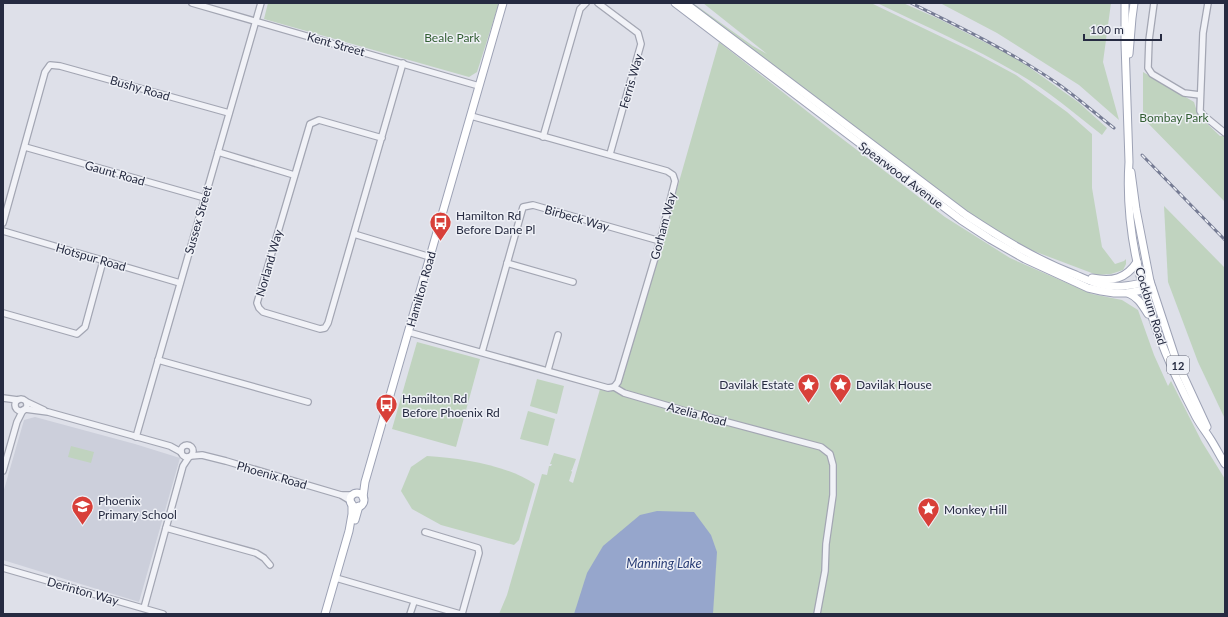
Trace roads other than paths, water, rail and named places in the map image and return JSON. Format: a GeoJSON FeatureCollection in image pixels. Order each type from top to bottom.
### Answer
{"type":"FeatureCollection","features":[{"type":"Feature","properties":{"kind":"main road","name":"Hamilton Road"},"geometry":{"type":"LineString","coordinates":[[354,500],[363,503],[365,482],[503,3]]}},
{"type":"Feature","properties":{"kind":"main road","name":"Spearwood Avenue"},"geometry":{"type":"LineString","coordinates":[[675,3],[961,220],[990,239],[1025,259],[1088,288],[1114,293],[1128,293],[1143,286]]}},
{"type":"Feature","properties":{"kind":"main road","name":"Spearwood Avenue"},"geometry":{"type":"LineString","coordinates":[[685,3],[966,215],[994,234],[1031,255],[1070,273],[1102,285],[1118,287],[1151,285]]}},
{"type":"Feature","properties":{"kind":"main road","name":"Cockburn Road"},"geometry":{"type":"LineString","coordinates":[[1125,3],[1129,162],[1128,178],[1130,210],[1137,262],[1154,323],[1167,356],[1189,404],[1225,464]]}},
{"type":"Feature","properties":{"kind":"main road","name":"Cockburn Road"},"geometry":{"type":"LineString","coordinates":[[1127,87],[1134,3]]}},
{"type":"Feature","properties":{"kind":"main road","name":"Cockburn Road"},"geometry":{"type":"LineString","coordinates":[[1129,162],[1151,285],[1176,360],[1208,428],[1211,440]]}},
{"type":"Feature","properties":{"kind":"main road"},"geometry":{"type":"LineString","coordinates":[[1070,273],[1102,280],[1118,278],[1129,273],[1137,262]]}},
{"type":"Feature","properties":{"kind":"main road"},"geometry":{"type":"LineString","coordinates":[[1128,293],[1135,296],[1141,302],[1154,323]]}},
{"type":"Feature","properties":{"kind":"main road","name":"Hamilton Road"},"geometry":{"type":"LineString","coordinates":[[337,579],[354,500],[365,482]]}},
{"type":"Feature","properties":{"kind":"main road"},"geometry":{"type":"LineString","coordinates":[[354,500],[358,493],[363,497]]}},
{"type":"Feature","properties":{"kind":"main road"},"geometry":{"type":"LineString","coordinates":[[325,614],[337,579]]}},
{"type":"Feature","properties":{"kind":"main road"},"geometry":{"type":"LineString","coordinates":[[329,614],[337,579]]}},
{"type":"Feature","properties":{"kind":"street","name":"Kent Street"},"geometry":{"type":"LineString","coordinates":[[192,3],[479,86]]}},
{"type":"Feature","properties":{"kind":"street","name":"Sussex Street"},"geometry":{"type":"LineString","coordinates":[[136,436],[261,3]]}},
{"type":"Feature","properties":{"kind":"street"},"geometry":{"type":"LineString","coordinates":[[543,136],[580,9],[586,3]]}},
{"type":"Feature","properties":{"kind":"street","name":"Ferris Way"},"geometry":{"type":"LineString","coordinates":[[598,3],[638,34],[641,44],[610,154]]}},
{"type":"Feature","properties":{"kind":"street"},"geometry":{"type":"LineString","coordinates":[[1154,3],[1149,40],[1148,68],[1152,74],[1184,93],[1200,95]]}},
{"type":"Feature","properties":{"kind":"street"},"geometry":{"type":"LineString","coordinates":[[1208,3],[1203,33],[1200,111],[1225,133]]}},
{"type":"Feature","properties":{"kind":"street","name":"Norland Way"},"geometry":{"type":"LineString","coordinates":[[382,138],[319,120],[310,124],[257,303],[263,312],[320,329],[325,328],[328,324],[382,138],[403,63]]}},
{"type":"Feature","properties":{"kind":"street","name":"Bushy Road"},"geometry":{"type":"LineString","coordinates":[[25,147],[45,72],[50,65],[67,68],[229,113]]}},
{"type":"Feature","properties":{"kind":"street","name":"Gorham Way"},"geometry":{"type":"LineString","coordinates":[[471,116],[610,154],[667,171],[673,175],[675,181],[660,242],[618,382],[614,387]]}},
{"type":"Feature","properties":{"kind":"street"},"geometry":{"type":"LineString","coordinates":[[3,223],[25,147]]}},
{"type":"Feature","properties":{"kind":"street","name":"Gaunt Road"},"geometry":{"type":"LineString","coordinates":[[25,147],[204,198]]}},
{"type":"Feature","properties":{"kind":"street"},"geometry":{"type":"LineString","coordinates":[[218,152],[294,174]]}},
{"type":"Feature","properties":{"kind":"street","name":"Birbeck Way"},"geometry":{"type":"LineString","coordinates":[[482,352],[523,207],[533,205],[660,242]]}},
{"type":"Feature","properties":{"kind":"street","name":"Hotspur Road"},"geometry":{"type":"LineString","coordinates":[[3,231],[180,283]]}},
{"type":"Feature","properties":{"kind":"street"},"geometry":{"type":"LineString","coordinates":[[354,234],[430,257]]}},
{"type":"Feature","properties":{"kind":"street"},"geometry":{"type":"LineString","coordinates":[[3,313],[77,334],[85,327],[103,261]]}},
{"type":"Feature","properties":{"kind":"street"},"geometry":{"type":"LineString","coordinates":[[507,263],[574,282]]}},
{"type":"Feature","properties":{"kind":"street","name":"Azelia Road"},"geometry":{"type":"LineString","coordinates":[[408,332],[608,388],[614,387],[624,393],[821,447],[830,454],[833,465],[833,499],[826,545],[825,571],[817,614]]}},
{"type":"Feature","properties":{"kind":"street"},"geometry":{"type":"LineString","coordinates":[[548,370],[558,335]]}},
{"type":"Feature","properties":{"kind":"street"},"geometry":{"type":"LineString","coordinates":[[158,360],[308,402]]}},
{"type":"Feature","properties":{"kind":"street"},"geometry":{"type":"LineString","coordinates":[[3,398],[16,404],[20,411],[48,412]]}},
{"type":"Feature","properties":{"kind":"street"},"geometry":{"type":"LineString","coordinates":[[16,404],[24,399],[27,402],[48,412],[170,446],[182,451],[185,457],[190,456]]}},
{"type":"Feature","properties":{"kind":"street"},"geometry":{"type":"LineString","coordinates":[[3,471],[17,422],[28,406],[27,402]]}},
{"type":"Feature","properties":{"kind":"street"},"geometry":{"type":"LineString","coordinates":[[16,404],[17,422]]}},
{"type":"Feature","properties":{"kind":"street"},"geometry":{"type":"LineString","coordinates":[[144,608],[183,466],[182,451],[188,445],[192,448],[193,453],[183,466]]}},
{"type":"Feature","properties":{"kind":"street","name":"Phoenix Road"},"geometry":{"type":"LineString","coordinates":[[192,448],[202,455],[354,500]]}},
{"type":"Feature","properties":{"kind":"street","name":"Phoenix Road"},"geometry":{"type":"LineString","coordinates":[[190,456],[202,455]]}},
{"type":"Feature","properties":{"kind":"street"},"geometry":{"type":"LineString","coordinates":[[166,528],[256,553],[264,558],[270,565]]}},
{"type":"Feature","properties":{"kind":"street"},"geometry":{"type":"LineString","coordinates":[[337,579],[414,602],[461,614],[479,553],[478,548],[425,532]]}},
{"type":"Feature","properties":{"kind":"street","name":"Derinton Way"},"geometry":{"type":"LineString","coordinates":[[3,568],[163,614]]}},
{"type":"Feature","properties":{"kind":"street"},"geometry":{"type":"LineString","coordinates":[[410,614],[414,602]]}},
{"type":"Feature","properties":{"kind":"water","name":"Manning Lake"},"geometry":{"type":"Polygon","coordinates":[[[657,511],[694,512],[711,535],[717,552],[713,614],[574,614],[587,573],[603,546],[640,515],[657,511]]]}},
{"type":"Feature","properties":{"kind":"railway"},"geometry":{"type":"LineString","coordinates":[[911,3],[988,42],[1043,74],[1061,86],[1114,128]]}},
{"type":"Feature","properties":{"kind":"railway"},"geometry":{"type":"LineString","coordinates":[[1142,155],[1225,240]]}},
{"type":"Feature","properties":{"kind":"place","name":"Hamilton Rd Before Dane Pl"},"geometry":{"type":"Point","coordinates":[440,242]}},
{"type":"Feature","properties":{"kind":"place","name":"Davilak Estate"},"geometry":{"type":"Point","coordinates":[809,404]}},
{"type":"Feature","properties":{"kind":"place","name":"Davilak House"},"geometry":{"type":"Point","coordinates":[840,404]}},
{"type":"Feature","properties":{"kind":"place","name":"Hamilton Rd Before Phoenix Rd"},"geometry":{"type":"Point","coordinates":[386,424]}},
{"type":"Feature","properties":{"kind":"place","name":"Phoenix Primary School"},"geometry":{"type":"Point","coordinates":[82,526]}},
{"type":"Feature","properties":{"kind":"place","name":"Monkey Hill"},"geometry":{"type":"Point","coordinates":[928,528]}},
{"type":"Feature","properties":{"kind":"park label","name":"Beale Park"},"geometry":{"type":"Point","coordinates":[452,37]}},
{"type":"Feature","properties":{"kind":"park label","name":"Bombay Park"},"geometry":{"type":"Point","coordinates":[1174,117]}}]}
